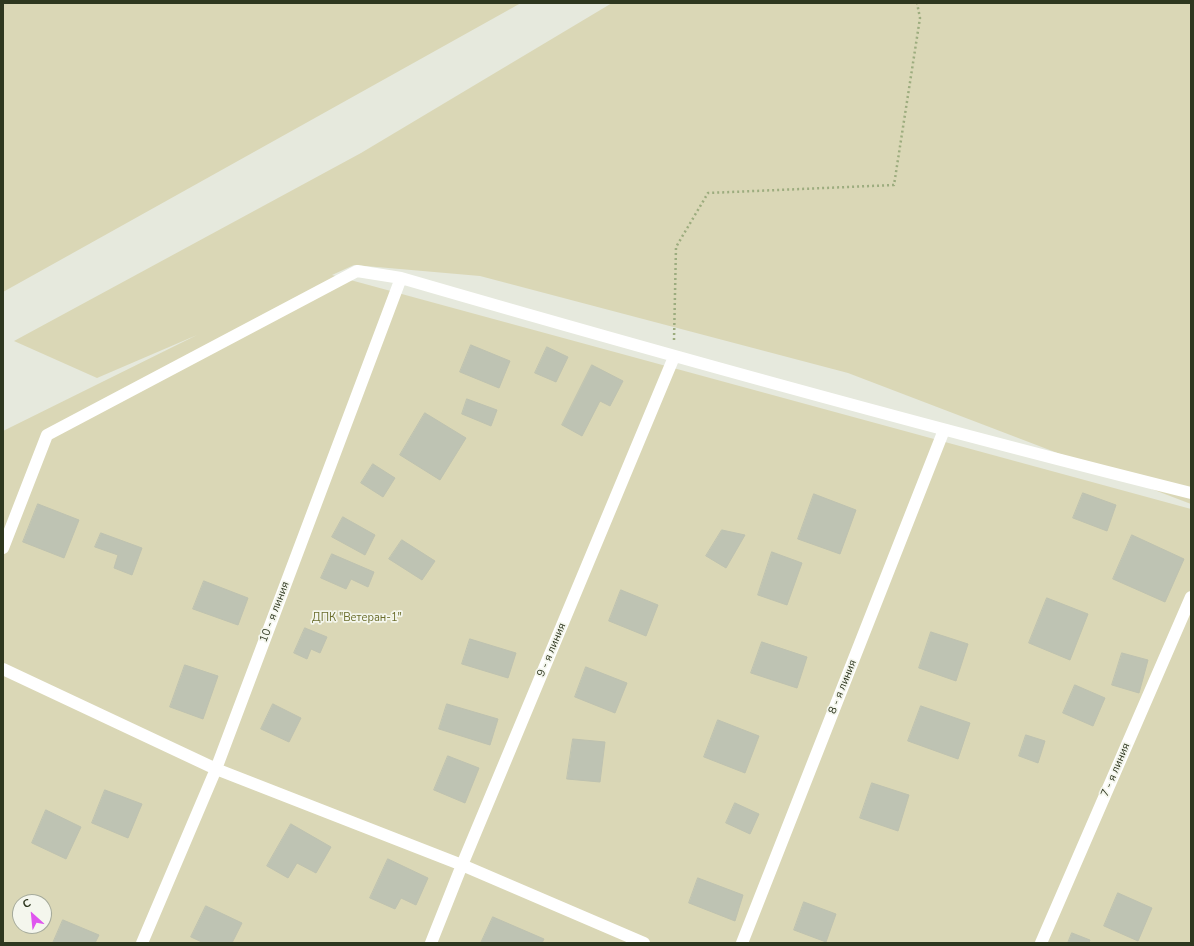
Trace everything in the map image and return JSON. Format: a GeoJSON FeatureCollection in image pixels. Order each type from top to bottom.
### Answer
{"type":"FeatureCollection","features":[{"type":"Feature","properties":{"kind":"street"},"geometry":{"type":"LineString","coordinates":[[3,548],[47,435],[357,271],[401,278],[674,357],[944,430],[1191,493]]}},
{"type":"Feature","properties":{"kind":"street","name":"10 - я линия"},"geometry":{"type":"LineString","coordinates":[[142,943],[216,769],[401,278]]}},
{"type":"Feature","properties":{"kind":"street","name":"9 - я линия"},"geometry":{"type":"LineString","coordinates":[[431,943],[462,865],[674,357]]}},
{"type":"Feature","properties":{"kind":"street","name":"8 - я линия"},"geometry":{"type":"LineString","coordinates":[[742,943],[944,430]]}},
{"type":"Feature","properties":{"kind":"street","name":"7 - я линия"},"geometry":{"type":"LineString","coordinates":[[1041,943],[1191,597]]}},
{"type":"Feature","properties":{"kind":"street"},"geometry":{"type":"LineString","coordinates":[[3,669],[216,769],[462,865],[644,943]]}},
{"type":"Feature","properties":{"kind":"path"},"geometry":{"type":"LineString","coordinates":[[674,357],[676,247],[708,193],[894,185],[920,18],[917,3]]}},
{"type":"Feature","properties":{"kind":"green space"},"geometry":{"type":"Polygon","coordinates":[[[3,3],[521,3],[3,292],[3,3]]]}},
{"type":"Feature","properties":{"kind":"green space","name":"ДПК \"Ветеран-1\""},"geometry":{"type":"Polygon","coordinates":[[[612,3],[1191,3],[1191,504],[848,373],[480,276],[354,265],[332,275],[1191,509],[1191,943],[3,943],[3,431],[197,335],[97,378],[14,341],[361,153],[612,3]]]}},
{"type":"Feature","properties":{"kind":"building"},"geometry":{"type":"Polygon","coordinates":[[[471,345],[510,361],[499,388],[460,372],[471,345]]]}},
{"type":"Feature","properties":{"kind":"building"},"geometry":{"type":"Polygon","coordinates":[[[547,347],[568,357],[556,382],[535,373],[547,347]]]}},
{"type":"Feature","properties":{"kind":"building"},"geometry":{"type":"Polygon","coordinates":[[[592,365],[623,381],[610,406],[600,401],[582,436],[562,425],[592,365]]]}},
{"type":"Feature","properties":{"kind":"building"},"geometry":{"type":"Polygon","coordinates":[[[467,399],[497,410],[491,426],[462,414],[467,399]]]}},
{"type":"Feature","properties":{"kind":"building"},"geometry":{"type":"Polygon","coordinates":[[[425,413],[466,438],[440,480],[400,455],[425,413]]]}},
{"type":"Feature","properties":{"kind":"building"},"geometry":{"type":"Polygon","coordinates":[[[373,464],[395,478],[383,497],[361,483],[373,464]]]}},
{"type":"Feature","properties":{"kind":"building"},"geometry":{"type":"Polygon","coordinates":[[[1083,493],[1116,505],[1107,531],[1073,518],[1083,493]]]}},
{"type":"Feature","properties":{"kind":"building"},"geometry":{"type":"Polygon","coordinates":[[[814,494],[856,510],[840,554],[798,539],[814,494]]]}},
{"type":"Feature","properties":{"kind":"building"},"geometry":{"type":"Polygon","coordinates":[[[38,504],[79,520],[64,558],[23,542],[38,504]]]}},
{"type":"Feature","properties":{"kind":"building"},"geometry":{"type":"Polygon","coordinates":[[[343,517],[375,535],[365,555],[332,537],[343,517]]]}},
{"type":"Feature","properties":{"kind":"building"},"geometry":{"type":"Polygon","coordinates":[[[722,530],[745,535],[726,568],[706,556],[722,530]]]}},
{"type":"Feature","properties":{"kind":"building"},"geometry":{"type":"Polygon","coordinates":[[[101,533],[142,548],[132,575],[114,568],[118,555],[95,547],[101,533]]]}},
{"type":"Feature","properties":{"kind":"building"},"geometry":{"type":"Polygon","coordinates":[[[1132,535],[1184,559],[1165,602],[1113,579],[1132,535]]]}},
{"type":"Feature","properties":{"kind":"building"},"geometry":{"type":"Polygon","coordinates":[[[402,540],[435,561],[422,580],[389,559],[402,540]]]}},
{"type":"Feature","properties":{"kind":"building"},"geometry":{"type":"Polygon","coordinates":[[[772,552],[802,563],[787,605],[758,595],[772,552]]]}},
{"type":"Feature","properties":{"kind":"building"},"geometry":{"type":"Polygon","coordinates":[[[332,554],[374,572],[368,587],[351,579],[346,589],[321,578],[332,554]]]}},
{"type":"Feature","properties":{"kind":"building"},"geometry":{"type":"Polygon","coordinates":[[[204,581],[248,598],[238,625],[193,609],[204,581]]]}},
{"type":"Feature","properties":{"kind":"building"},"geometry":{"type":"Polygon","coordinates":[[[621,590],[658,605],[646,636],[609,621],[621,590]]]}},
{"type":"Feature","properties":{"kind":"building"},"geometry":{"type":"Polygon","coordinates":[[[1047,598],[1088,614],[1070,660],[1029,643],[1047,598]]]}},
{"type":"Feature","properties":{"kind":"building"},"geometry":{"type":"Polygon","coordinates":[[[305,628],[327,637],[320,653],[311,649],[307,659],[294,653],[305,628]]]}},
{"type":"Feature","properties":{"kind":"building"},"geometry":{"type":"Polygon","coordinates":[[[931,632],[968,644],[956,681],[919,668],[931,632]]]}},
{"type":"Feature","properties":{"kind":"building"},"geometry":{"type":"Polygon","coordinates":[[[470,639],[516,653],[508,678],[462,664],[470,639]]]}},
{"type":"Feature","properties":{"kind":"building"},"geometry":{"type":"Polygon","coordinates":[[[762,642],[807,657],[797,688],[751,673],[762,642]]]}},
{"type":"Feature","properties":{"kind":"building"},"geometry":{"type":"Polygon","coordinates":[[[1122,653],[1148,660],[1139,693],[1112,685],[1122,653]]]}},
{"type":"Feature","properties":{"kind":"building"},"geometry":{"type":"Polygon","coordinates":[[[185,665],[218,676],[203,719],[170,707],[185,665]]]}},
{"type":"Feature","properties":{"kind":"building"},"geometry":{"type":"Polygon","coordinates":[[[586,667],[627,683],[615,713],[575,697],[586,667]]]}},
{"type":"Feature","properties":{"kind":"building"},"geometry":{"type":"Polygon","coordinates":[[[1075,685],[1105,698],[1093,726],[1063,713],[1075,685]]]}},
{"type":"Feature","properties":{"kind":"building"},"geometry":{"type":"Polygon","coordinates":[[[273,704],[301,718],[289,742],[261,729],[273,704]]]}},
{"type":"Feature","properties":{"kind":"building"},"geometry":{"type":"Polygon","coordinates":[[[447,704],[498,719],[490,745],[439,729],[447,704]]]}},
{"type":"Feature","properties":{"kind":"building"},"geometry":{"type":"Polygon","coordinates":[[[921,706],[970,723],[958,759],[908,741],[921,706]]]}},
{"type":"Feature","properties":{"kind":"building"},"geometry":{"type":"Polygon","coordinates":[[[718,720],[759,736],[745,773],[704,757],[718,720]]]}},
{"type":"Feature","properties":{"kind":"building"},"geometry":{"type":"Polygon","coordinates":[[[1026,735],[1045,741],[1038,763],[1019,756],[1026,735]]]}},
{"type":"Feature","properties":{"kind":"building"},"geometry":{"type":"Polygon","coordinates":[[[573,739],[605,742],[600,782],[567,779],[573,739]]]}},
{"type":"Feature","properties":{"kind":"building"},"geometry":{"type":"Polygon","coordinates":[[[448,756],[479,768],[465,803],[434,790],[448,756]]]}},
{"type":"Feature","properties":{"kind":"building"},"geometry":{"type":"Polygon","coordinates":[[[872,783],[909,795],[898,831],[860,818],[872,783]]]}},
{"type":"Feature","properties":{"kind":"building"},"geometry":{"type":"Polygon","coordinates":[[[105,790],[142,804],[128,838],[92,823],[105,790]]]}},
{"type":"Feature","properties":{"kind":"building"},"geometry":{"type":"Polygon","coordinates":[[[735,803],[759,814],[750,834],[726,823],[735,803]]]}},
{"type":"Feature","properties":{"kind":"building"},"geometry":{"type":"Polygon","coordinates":[[[46,810],[81,827],[66,859],[32,843],[46,810]]]}},
{"type":"Feature","properties":{"kind":"building"},"geometry":{"type":"Polygon","coordinates":[[[291,824],[331,847],[316,873],[297,863],[288,878],[267,866],[291,824]]]}},
{"type":"Feature","properties":{"kind":"building"},"geometry":{"type":"Polygon","coordinates":[[[388,859],[428,878],[416,905],[401,898],[395,909],[370,898],[388,859]]]}},
{"type":"Feature","properties":{"kind":"building"},"geometry":{"type":"Polygon","coordinates":[[[698,878],[743,895],[735,921],[689,903],[698,878]]]}},
{"type":"Feature","properties":{"kind":"building"},"geometry":{"type":"Polygon","coordinates":[[[1118,893],[1152,908],[1138,941],[1104,926],[1118,893]]]}},
{"type":"Feature","properties":{"kind":"building"},"geometry":{"type":"Polygon","coordinates":[[[804,902],[836,914],[826,942],[794,930],[804,902]]]}},
{"type":"Feature","properties":{"kind":"building"},"geometry":{"type":"Polygon","coordinates":[[[206,906],[242,923],[232,943],[204,943],[191,937],[206,906]]]}},
{"type":"Feature","properties":{"kind":"building"},"geometry":{"type":"Polygon","coordinates":[[[493,917],[544,939],[542,943],[481,943],[493,917]]]}},
{"type":"Feature","properties":{"kind":"building"},"geometry":{"type":"Polygon","coordinates":[[[63,920],[99,935],[95,943],[53,943],[63,920]]]}},
{"type":"Feature","properties":{"kind":"building"},"geometry":{"type":"Polygon","coordinates":[[[1072,933],[1090,940],[1089,943],[1068,943],[1072,933]]]}}]}
